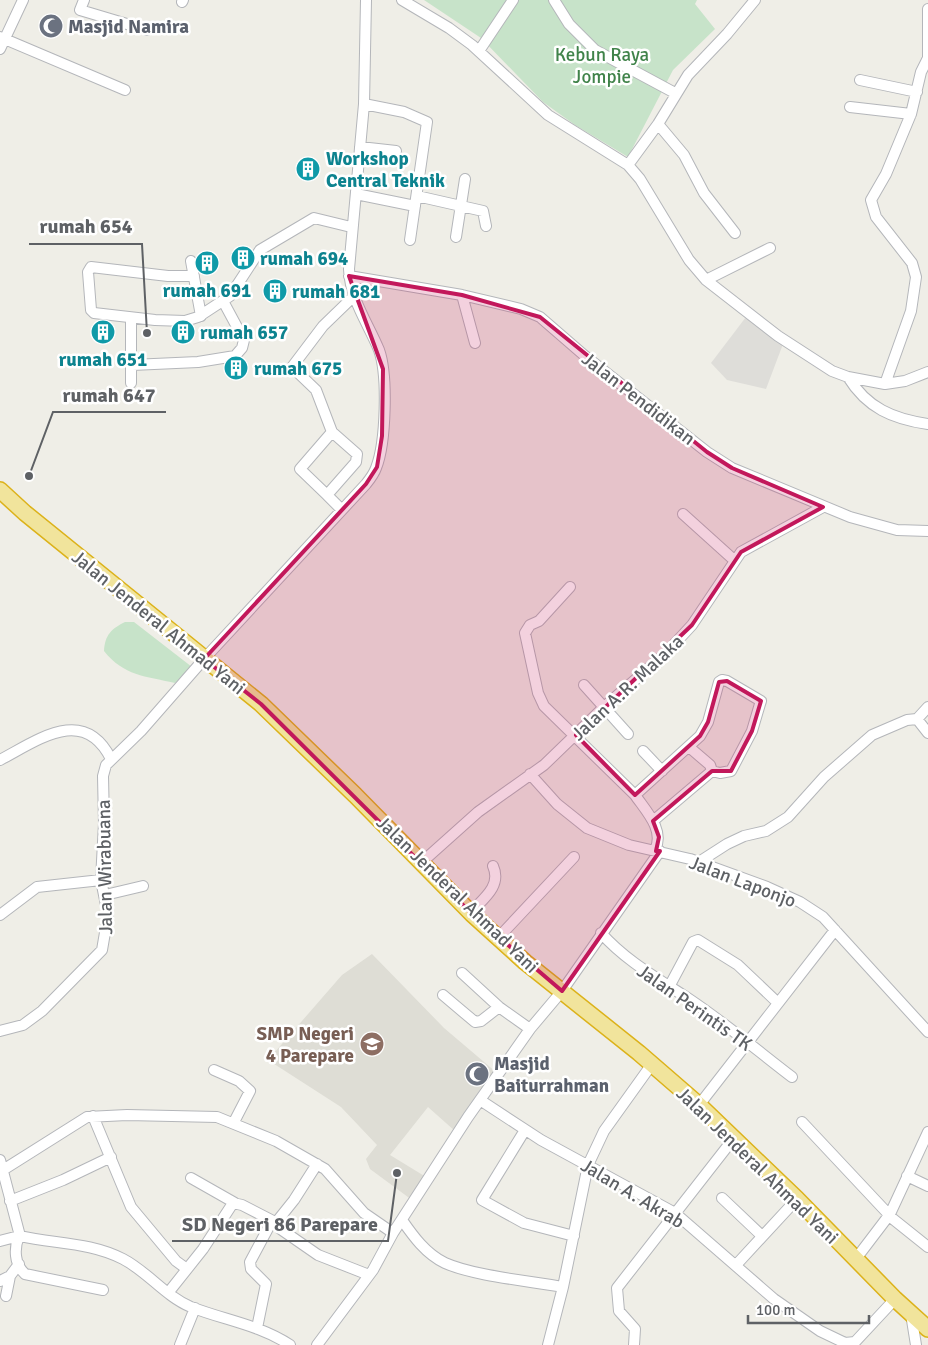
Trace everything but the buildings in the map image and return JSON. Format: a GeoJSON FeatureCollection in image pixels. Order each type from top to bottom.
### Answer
{"type":"FeatureCollection","features":[{"type":"Feature","properties":{"kind":"highway","name":"Jalan Jenderal Ahmad Yani"},"geometry":{"type":"LineString","coordinates":[[0,490],[25,513],[261,704],[498,938],[652,1064],[699,1105],[797,1199],[855,1260],[928,1329]]}},
{"type":"Feature","properties":{"kind":"street"},"geometry":{"type":"LineString","coordinates":[[0,49],[2,38],[23,0]]}},
{"type":"Feature","properties":{"kind":"street"},"geometry":{"type":"LineString","coordinates":[[84,0],[80,10],[147,30]]}},
{"type":"Feature","properties":{"kind":"street"},"geometry":{"type":"LineString","coordinates":[[0,760],[68,729],[90,733],[98,740],[110,758],[141,731],[204,659],[373,475],[378,463],[384,384],[380,353],[354,296],[349,276],[351,227],[356,194],[364,104],[366,0]]}},
{"type":"Feature","properties":{"kind":"street"},"geometry":{"type":"LineString","coordinates":[[402,0],[450,28],[479,51],[548,115],[628,165],[640,179],[688,260],[706,280],[723,295],[808,356],[848,377],[885,384],[897,384],[928,372]]}},
{"type":"Feature","properties":{"kind":"street"},"geometry":{"type":"LineString","coordinates":[[479,51],[513,0]]}},
{"type":"Feature","properties":{"kind":"street"},"geometry":{"type":"LineString","coordinates":[[554,0],[569,24],[595,50],[675,93]]}},
{"type":"Feature","properties":{"kind":"street"},"geometry":{"type":"LineString","coordinates":[[628,165],[658,124],[675,93],[688,75],[727,34],[755,0]]}},
{"type":"Feature","properties":{"kind":"street"},"geometry":{"type":"LineString","coordinates":[[885,384],[911,311],[916,277],[912,263],[876,217],[872,200],[886,174],[911,114],[921,72],[928,57],[928,9]]}},
{"type":"Feature","properties":{"kind":"street"},"geometry":{"type":"LineString","coordinates":[[2,38],[125,90]]}},
{"type":"Feature","properties":{"kind":"street"},"geometry":{"type":"LineString","coordinates":[[860,80],[917,92]]}},
{"type":"Feature","properties":{"kind":"street"},"geometry":{"type":"LineString","coordinates":[[364,104],[404,112],[428,122],[410,240]]}},
{"type":"Feature","properties":{"kind":"street"},"geometry":{"type":"LineString","coordinates":[[850,107],[911,114]]}},
{"type":"Feature","properties":{"kind":"street"},"geometry":{"type":"LineString","coordinates":[[658,124],[684,155],[704,193],[735,233]]}},
{"type":"Feature","properties":{"kind":"street"},"geometry":{"type":"LineString","coordinates":[[360,147],[396,151]]}},
{"type":"Feature","properties":{"kind":"street"},"geometry":{"type":"LineString","coordinates":[[456,237],[465,179]]}},
{"type":"Feature","properties":{"kind":"street"},"geometry":{"type":"LineString","coordinates":[[356,194],[461,205],[483,211],[486,226]]}},
{"type":"Feature","properties":{"kind":"street"},"geometry":{"type":"LineString","coordinates":[[194,276],[168,276],[90,268],[91,312],[131,318],[185,321],[201,316],[233,293],[259,252],[306,222],[318,218],[351,227]]}},
{"type":"Feature","properties":{"kind":"street"},"geometry":{"type":"LineString","coordinates":[[706,280],[770,248]]}},
{"type":"Feature","properties":{"kind":"street"},"geometry":{"type":"LineString","coordinates":[[191,262],[201,316]]}},
{"type":"Feature","properties":{"kind":"street","name":"Jalan Pendidikan"},"geometry":{"type":"LineString","coordinates":[[349,276],[462,295],[521,309],[540,317],[585,356],[707,452],[732,468],[850,517],[897,530],[928,531]]}},
{"type":"Feature","properties":{"kind":"street"},"geometry":{"type":"LineString","coordinates":[[462,295],[475,343]]}},
{"type":"Feature","properties":{"kind":"street"},"geometry":{"type":"LineString","coordinates":[[327,495],[355,464],[357,459],[356,451],[332,432],[316,390],[292,367],[323,326],[354,296]]}},
{"type":"Feature","properties":{"kind":"street"},"geometry":{"type":"LineString","coordinates":[[132,365],[198,362],[235,356],[242,348],[244,340],[223,301]]}},
{"type":"Feature","properties":{"kind":"street"},"geometry":{"type":"LineString","coordinates":[[131,318],[131,383]]}},
{"type":"Feature","properties":{"kind":"street"},"geometry":{"type":"LineString","coordinates":[[848,377],[858,393],[871,404],[910,422],[928,424]]}},
{"type":"Feature","properties":{"kind":"street"},"geometry":{"type":"LineString","coordinates":[[332,432],[300,470],[342,510]]}},
{"type":"Feature","properties":{"kind":"street","name":"Jalan A.R. Malaka"},"geometry":{"type":"LineString","coordinates":[[421,863],[478,812],[530,774],[576,735],[604,707],[666,653],[692,625],[734,560],[749,545],[785,529],[823,507]]}},
{"type":"Feature","properties":{"kind":"street"},"geometry":{"type":"LineString","coordinates":[[683,514],[734,560]]}},
{"type":"Feature","properties":{"kind":"street"},"geometry":{"type":"LineString","coordinates":[[317,1345],[344,1312],[369,1275],[393,1233],[480,1100],[530,1029],[562,991],[658,851],[659,837],[653,820],[635,795],[576,735],[544,706],[538,692],[526,640],[527,628],[539,621],[570,588]]}},
{"type":"Feature","properties":{"kind":"street"},"geometry":{"type":"LineString","coordinates":[[635,795],[689,747],[708,722],[719,682],[722,680],[761,701],[752,732],[730,771],[720,773],[712,771]]}},
{"type":"Feature","properties":{"kind":"street"},"geometry":{"type":"LineString","coordinates":[[584,685],[628,734]]}},
{"type":"Feature","properties":{"kind":"street"},"geometry":{"type":"LineString","coordinates":[[699,862],[727,844],[744,836],[766,831],[788,817],[824,777],[872,735],[907,720],[918,719],[928,707]]}},
{"type":"Feature","properties":{"kind":"street"},"geometry":{"type":"LineString","coordinates":[[918,719],[928,733]]}},
{"type":"Feature","properties":{"kind":"street"},"geometry":{"type":"LineString","coordinates":[[689,747],[710,765],[712,771]]}},
{"type":"Feature","properties":{"kind":"street"},"geometry":{"type":"LineString","coordinates":[[642,751],[662,771]]}},
{"type":"Feature","properties":{"kind":"street","name":"Jalan Wirabuana"},"geometry":{"type":"LineString","coordinates":[[0,1031],[28,1022],[42,1011],[100,953],[104,946],[107,926],[101,880],[104,823],[103,776],[110,758]]}},
{"type":"Feature","properties":{"kind":"street"},"geometry":{"type":"LineString","coordinates":[[653,820],[712,771]]}},
{"type":"Feature","properties":{"kind":"street","name":"Jalan Laponjo"},"geometry":{"type":"LineString","coordinates":[[530,774],[556,804],[587,828],[629,845],[699,862],[767,887],[800,902],[824,917],[928,1032]]}},
{"type":"Feature","properties":{"kind":"street"},"geometry":{"type":"LineString","coordinates":[[498,938],[574,857]]}},
{"type":"Feature","properties":{"kind":"street"},"geometry":{"type":"LineString","coordinates":[[471,912],[492,889],[496,873],[493,866]]}},
{"type":"Feature","properties":{"kind":"street"},"geometry":{"type":"LineString","coordinates":[[0,915],[37,887],[101,880]]}},
{"type":"Feature","properties":{"kind":"street"},"geometry":{"type":"LineString","coordinates":[[104,895],[143,886]]}},
{"type":"Feature","properties":{"kind":"street"},"geometry":{"type":"LineString","coordinates":[[699,1105],[835,930]]}},
{"type":"Feature","properties":{"kind":"street","name":"Jalan Perintis TK"},"geometry":{"type":"LineString","coordinates":[[601,933],[622,955],[749,1043],[792,1077]]}},
{"type":"Feature","properties":{"kind":"street"},"geometry":{"type":"LineString","coordinates":[[669,986],[693,942],[698,940],[738,965],[778,1003]]}},
{"type":"Feature","properties":{"kind":"street"},"geometry":{"type":"LineString","coordinates":[[462,973],[499,1007],[530,1029]]}},
{"type":"Feature","properties":{"kind":"street"},"geometry":{"type":"LineString","coordinates":[[443,995],[475,1022],[481,1021],[499,1007]]}},
{"type":"Feature","properties":{"kind":"street"},"geometry":{"type":"LineString","coordinates":[[548,1345],[563,1287],[588,1166],[604,1131],[652,1064]]}},
{"type":"Feature","properties":{"kind":"street"},"geometry":{"type":"LineString","coordinates":[[214,1070],[239,1081],[250,1091],[234,1122]]}},
{"type":"Feature","properties":{"kind":"street","name":"Jalan A. Akrab"},"geometry":{"type":"LineString","coordinates":[[480,1100],[525,1130],[675,1213],[774,1299],[820,1331],[845,1343],[855,1342],[895,1299]]}},
{"type":"Feature","properties":{"kind":"street"},"geometry":{"type":"LineString","coordinates":[[93,1116],[131,1207],[176,1261],[187,1269]]}},
{"type":"Feature","properties":{"kind":"street"},"geometry":{"type":"LineString","coordinates":[[3,1170],[74,1124],[93,1116],[206,1116],[234,1122],[276,1141],[317,1164],[331,1174],[364,1213],[393,1233]]}},
{"type":"Feature","properties":{"kind":"street"},"geometry":{"type":"LineString","coordinates":[[802,1122],[903,1228],[928,1247]]}},
{"type":"Feature","properties":{"kind":"street"},"geometry":{"type":"LineString","coordinates":[[525,1130],[482,1200],[524,1223],[574,1236]]}},
{"type":"Feature","properties":{"kind":"street"},"geometry":{"type":"LineString","coordinates":[[855,1260],[890,1214],[928,1132]]}},
{"type":"Feature","properties":{"kind":"street"},"geometry":{"type":"LineString","coordinates":[[634,1345],[634,1329],[632,1324],[619,1310],[617,1288],[734,1138]]}},
{"type":"Feature","properties":{"kind":"street"},"geometry":{"type":"LineString","coordinates":[[10,1201],[63,1180],[111,1156]]}},
{"type":"Feature","properties":{"kind":"street"},"geometry":{"type":"LineString","coordinates":[[0,1160],[19,1236],[15,1248],[19,1264],[25,1274],[103,1290]]}},
{"type":"Feature","properties":{"kind":"street"},"geometry":{"type":"LineString","coordinates":[[257,1328],[266,1284],[251,1269],[250,1262],[276,1221],[294,1200],[317,1164]]}},
{"type":"Feature","properties":{"kind":"street"},"geometry":{"type":"LineString","coordinates":[[907,1176],[928,1186]]}},
{"type":"Feature","properties":{"kind":"street"},"geometry":{"type":"LineString","coordinates":[[191,1178],[235,1203],[276,1221],[282,1232],[318,1255],[369,1275]]}},
{"type":"Feature","properties":{"kind":"street"},"geometry":{"type":"LineString","coordinates":[[722,1198],[762,1234]]}},
{"type":"Feature","properties":{"kind":"street"},"geometry":{"type":"LineString","coordinates":[[736,1265],[762,1234],[797,1199]]}},
{"type":"Feature","properties":{"kind":"street"},"geometry":{"type":"LineString","coordinates":[[168,1293],[235,1203]]}},
{"type":"Feature","properties":{"kind":"street"},"geometry":{"type":"LineString","coordinates":[[402,1220],[414,1238],[430,1253],[445,1263],[472,1271],[563,1287]]}},
{"type":"Feature","properties":{"kind":"street"},"geometry":{"type":"LineString","coordinates":[[0,1241],[19,1236],[101,1249],[137,1267],[168,1293],[194,1308],[273,1334],[290,1345]]}},
{"type":"Feature","properties":{"kind":"street"},"geometry":{"type":"LineString","coordinates":[[6,1296],[10,1276],[19,1264]]}},
{"type":"Feature","properties":{"kind":"street"},"geometry":{"type":"LineString","coordinates":[[0,1281],[10,1276]]}},
{"type":"Feature","properties":{"kind":"street"},"geometry":{"type":"LineString","coordinates":[[180,1345],[194,1308]]}},
{"type":"Feature","properties":{"kind":"street"},"geometry":{"type":"LineString","coordinates":[[911,1314],[916,1345]]}},
{"type":"Feature","properties":{"kind":"highlighted area"},"geometry":{"type":"Polygon","coordinates":[[[349,276],[462,295],[540,317],[707,452],[732,468],[823,507],[741,552],[692,625],[576,735],[635,795],[700,736],[708,722],[719,682],[727,681],[761,701],[752,731],[731,771],[712,771],[653,821],[659,837],[656,851],[660,851],[562,991],[472,914],[261,704],[204,659],[366,484],[377,467],[382,436],[383,369],[349,276]]]}},
{"type":"Feature","properties":{"kind":"shaded area"},"geometry":{"type":"Polygon","coordinates":[[[746,317],[783,344],[766,389],[727,380],[711,363],[746,317]]]}},
{"type":"Feature","properties":{"kind":"shaded area","name":"SMP Negeri 4 Parepare"},"geometry":{"type":"Polygon","coordinates":[[[372,954],[444,1028],[497,1073],[455,1131],[428,1107],[390,1155],[426,1177],[412,1200],[370,1169],[366,1159],[377,1145],[341,1107],[268,1060],[342,975],[372,954]]]}},
{"type":"Feature","properties":{"kind":"green space","name":"Kebun Raya Jompie"},"geometry":{"type":"Polygon","coordinates":[[[424,0],[697,0],[695,4],[715,29],[673,70],[628,157],[575,125],[543,102],[481,38],[424,0]]]}},
{"type":"Feature","properties":{"kind":"green space"},"geometry":{"type":"Polygon","coordinates":[[[125,622],[134,622],[192,667],[175,683],[136,674],[119,666],[104,651],[107,637],[116,627],[125,622]]]}},
{"type":"Feature","properties":{"kind":"place","name":"Masjid Namira"},"geometry":{"type":"Point","coordinates":[51,26]}},
{"type":"Feature","properties":{"kind":"place","name":"Workshop Central Teknik"},"geometry":{"type":"Point","coordinates":[308,169]}},
{"type":"Feature","properties":{"kind":"place","name":"rumah 694"},"geometry":{"type":"Point","coordinates":[243,258]}},
{"type":"Feature","properties":{"kind":"place","name":"rumah 691"},"geometry":{"type":"Point","coordinates":[207,263]}},
{"type":"Feature","properties":{"kind":"place","name":"rumah 681"},"geometry":{"type":"Point","coordinates":[275,291]}},
{"type":"Feature","properties":{"kind":"place","name":"rumah 651"},"geometry":{"type":"Point","coordinates":[103,332]}},
{"type":"Feature","properties":{"kind":"place","name":"rumah 657"},"geometry":{"type":"Point","coordinates":[183,332]}},
{"type":"Feature","properties":{"kind":"place","name":"rumah 654"},"geometry":{"type":"Point","coordinates":[147,333]}},
{"type":"Feature","properties":{"kind":"place","name":"rumah 675"},"geometry":{"type":"Point","coordinates":[236,368]}},
{"type":"Feature","properties":{"kind":"place","name":"rumah 647"},"geometry":{"type":"Point","coordinates":[29,476]}},
{"type":"Feature","properties":{"kind":"place","name":"SMP Negeri 4 Parepare"},"geometry":{"type":"Point","coordinates":[372,1044]}},
{"type":"Feature","properties":{"kind":"place","name":"Masjid Baiturrahman"},"geometry":{"type":"Point","coordinates":[477,1074]}},
{"type":"Feature","properties":{"kind":"place","name":"SD Negeri 86 Parepare"},"geometry":{"type":"Point","coordinates":[397,1173]}}]}
